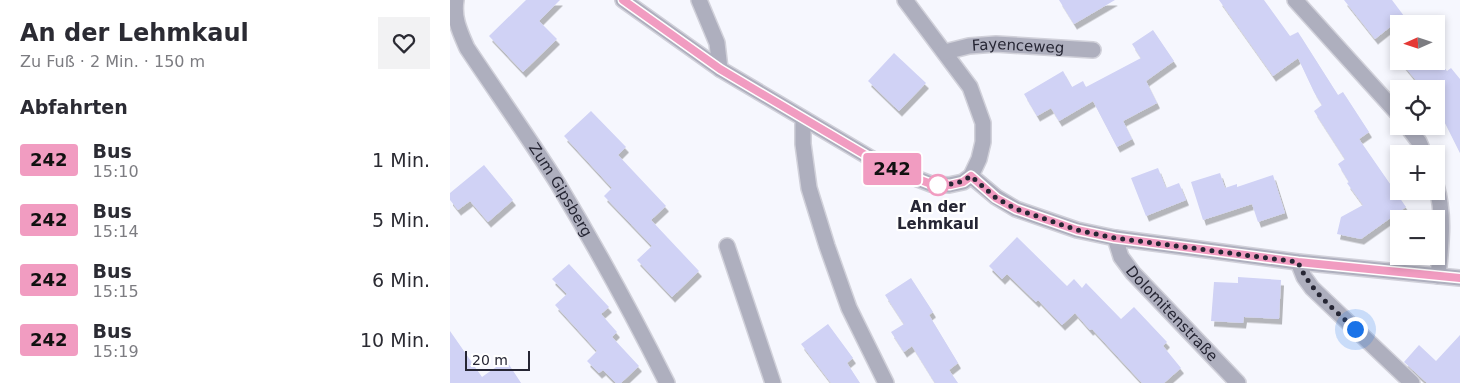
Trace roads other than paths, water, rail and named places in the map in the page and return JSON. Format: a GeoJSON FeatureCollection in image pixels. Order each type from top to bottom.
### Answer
{"type":"FeatureCollection","features":[{"type":"Feature","properties":{"kind":"street"},"geometry":{"type":"LineString","coordinates":[[622,0],[720,69],[884,166],[931,184],[950,185],[963,182],[971,176],[979,159],[983,142],[983,123],[970,87],[904,0]]}},
{"type":"Feature","properties":{"kind":"street"},"geometry":{"type":"LineString","coordinates":[[699,0],[717,43],[720,69]]}},
{"type":"Feature","properties":{"kind":"street"},"geometry":{"type":"LineString","coordinates":[[1295,0],[1390,105]]}},
{"type":"Feature","properties":{"kind":"street","name":"Zum Gipsberg"},"geometry":{"type":"LineString","coordinates":[[453,5],[457,25],[468,48],[589,236],[636,320],[667,383]]}},
{"type":"Feature","properties":{"kind":"street","name":"Fayenceweg"},"geometry":{"type":"LineString","coordinates":[[945,52],[970,46],[996,44],[1093,50]]}},
{"type":"Feature","properties":{"kind":"street"},"geometry":{"type":"LineString","coordinates":[[803,119],[803,144],[809,188],[826,246],[850,308],[886,383]]}},
{"type":"Feature","properties":{"kind":"street"},"geometry":{"type":"LineString","coordinates":[[971,176],[996,198],[1016,209],[1077,230],[1115,238],[1298,262],[1460,278]]}},
{"type":"Feature","properties":{"kind":"street"},"geometry":{"type":"LineString","coordinates":[[1438,276],[1443,229],[1441,200]]}},
{"type":"Feature","properties":{"kind":"street","name":"Dolomitenstraße"},"geometry":{"type":"LineString","coordinates":[[1115,238],[1121,257],[1133,274],[1238,383]]}},
{"type":"Feature","properties":{"kind":"street"},"geometry":{"type":"LineString","coordinates":[[727,246],[773,383]]}},
{"type":"Feature","properties":{"kind":"street"},"geometry":{"type":"LineString","coordinates":[[1298,262],[1304,277],[1312,288],[1412,383]]}},
{"type":"Feature","properties":{"kind":"place","name":"An der Lehmkaul"},"geometry":{"type":"Point","coordinates":[938,185]}}]}
